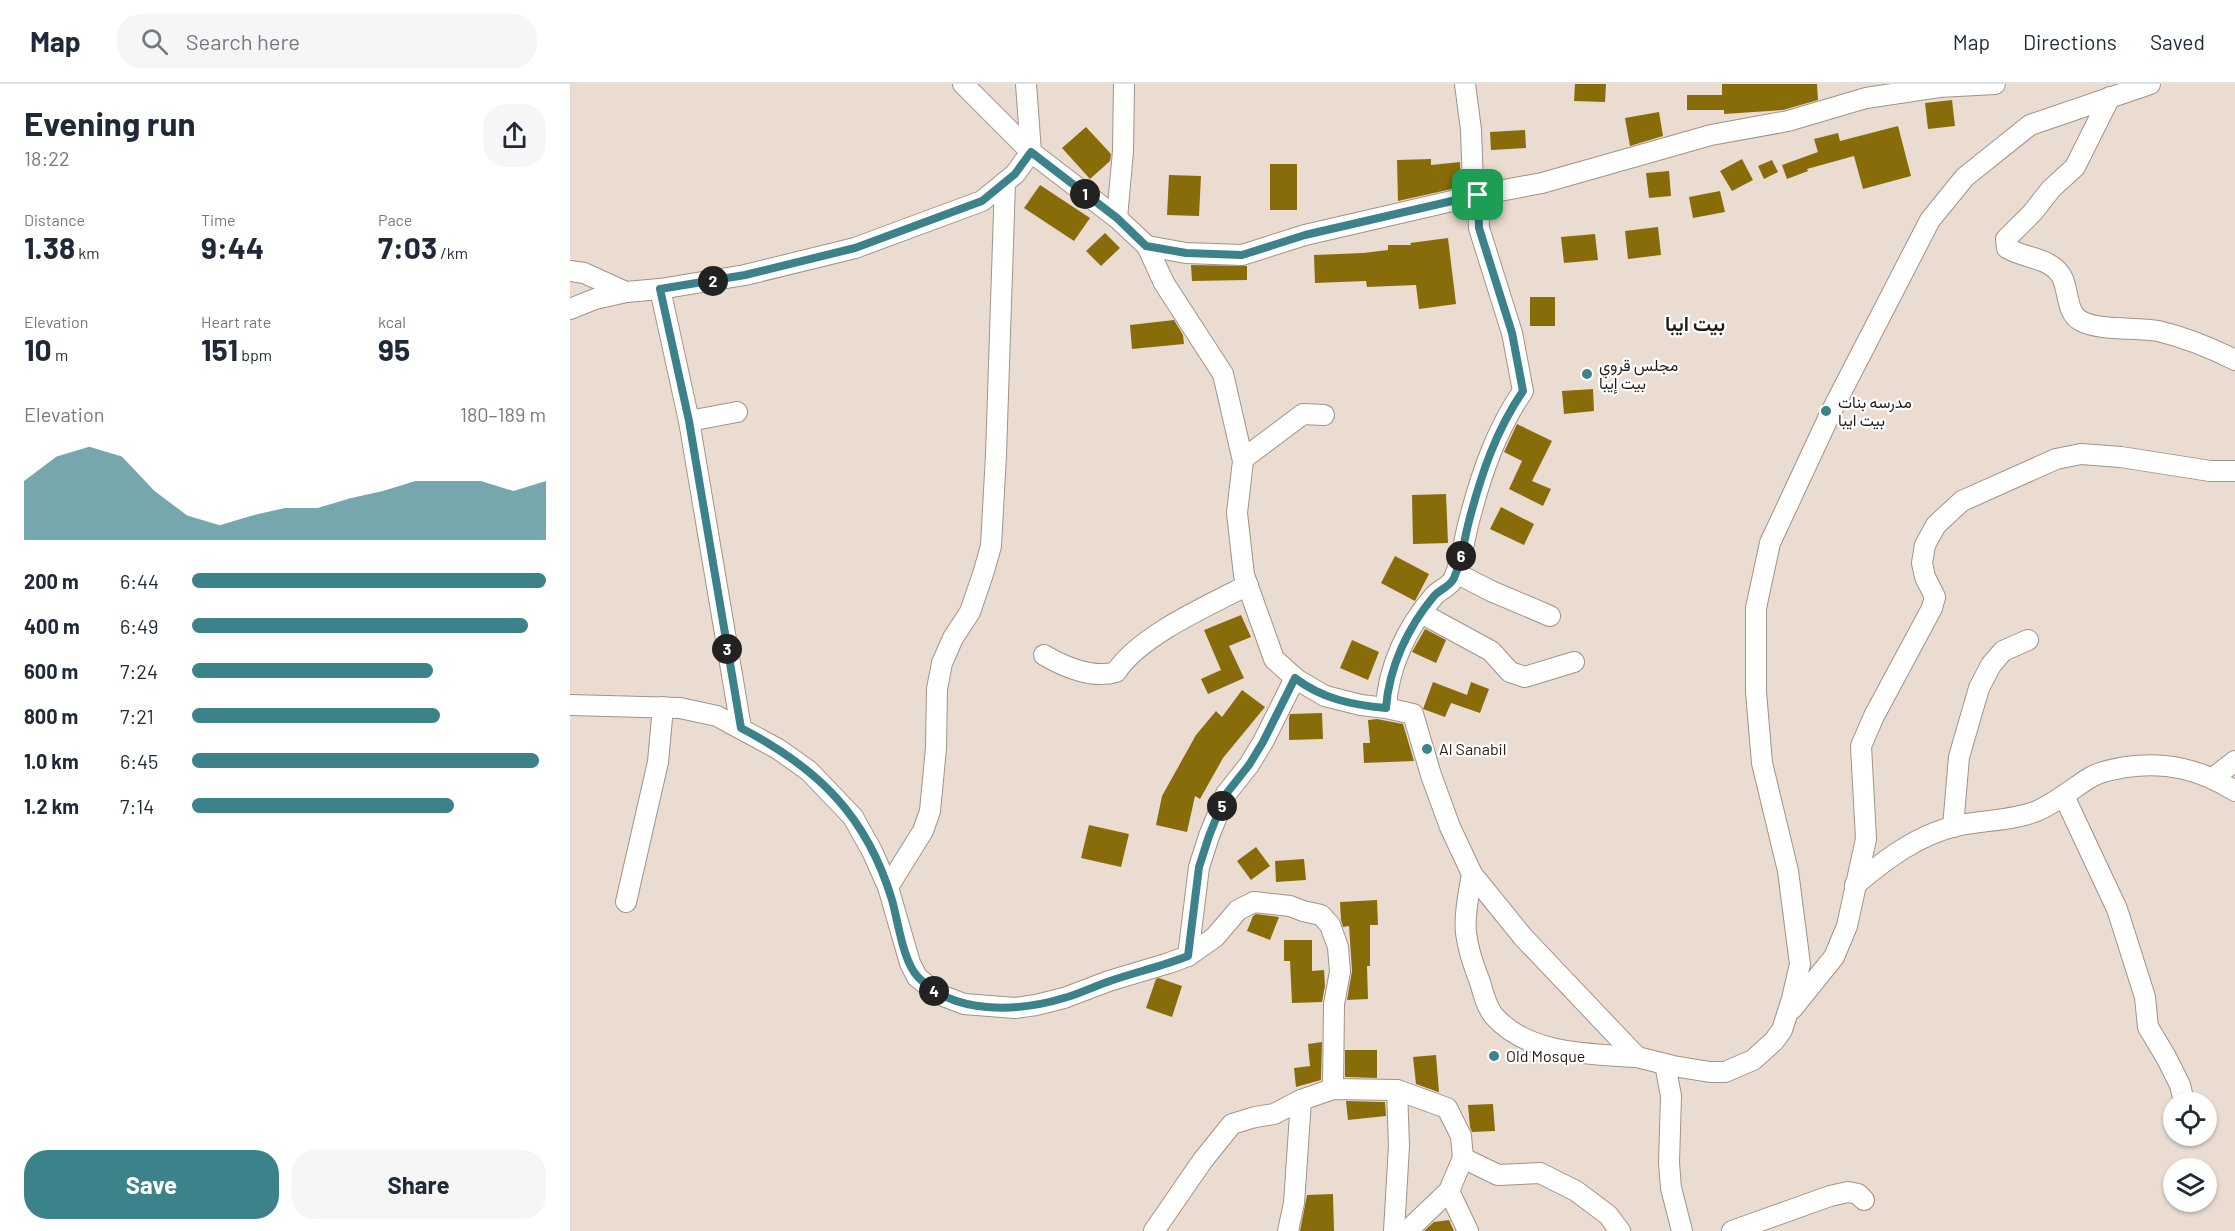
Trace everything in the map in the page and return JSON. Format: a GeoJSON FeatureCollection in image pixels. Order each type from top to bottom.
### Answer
{"type":"FeatureCollection","features":[{"type":"Feature","properties":{"kind":"street"},"geometry":{"type":"LineString","coordinates":[[963,84],[1031,152],[1117,218],[1146,246],[1164,283],[1224,374],[1243,459],[1237,513],[1244,575],[1274,659],[1295,678],[1325,696],[1413,714],[1442,807],[1472,874],[1523,937],[1637,1057]]}},
{"type":"Feature","properties":{"kind":"street"},"geometry":{"type":"LineString","coordinates":[[570,309],[595,299],[626,291],[660,289],[745,275],[855,248],[982,201],[1022,167],[1031,152],[1026,84]]}},
{"type":"Feature","properties":{"kind":"street"},"geometry":{"type":"LineString","coordinates":[[1117,218],[1123,151],[1124,84]]}},
{"type":"Feature","properties":{"kind":"street"},"geometry":{"type":"LineString","coordinates":[[1386,708],[1387,690],[1393,668],[1411,628],[1435,594],[1453,582],[1477,490],[1498,431],[1523,391],[1512,333],[1479,228],[1478,195],[1473,185],[1471,130],[1465,84]]}},
{"type":"Feature","properties":{"kind":"street"},"geometry":{"type":"LineString","coordinates":[[1146,246],[1186,253],[1242,255],[1305,235],[1478,195],[1542,183],[1711,135],[1788,121],[1866,98],[1939,87],[1995,84]]}},
{"type":"Feature","properties":{"kind":"street"},"geometry":{"type":"LineString","coordinates":[[1472,874],[1466,932],[1472,961],[1493,1015],[1512,1031],[1550,1047],[1588,1055],[1637,1057],[1710,1072],[1725,1072],[1753,1060],[1774,1041],[1782,1030],[1788,1013],[1800,964],[1788,871],[1762,763],[1756,692],[1756,608],[1770,543],[1832,410],[1930,220],[1965,177],[2031,125],[2150,84]]}},
{"type":"Feature","properties":{"kind":"street"},"geometry":{"type":"LineString","coordinates":[[2110,97],[2075,167],[2051,189],[2033,212],[2006,239],[2007,248],[2018,255],[2035,258],[2056,268],[2063,279],[2072,314],[2082,322],[2158,331],[2212,349],[2235,360]]}},
{"type":"Feature","properties":{"kind":"street"},"geometry":{"type":"LineString","coordinates":[[888,887],[923,831],[930,811],[936,748],[937,689],[942,663],[953,638],[970,612],[991,546],[1005,182]]}},
{"type":"Feature","properties":{"kind":"street"},"geometry":{"type":"LineString","coordinates":[[570,271],[584,273],[626,291]]}},
{"type":"Feature","properties":{"kind":"street"},"geometry":{"type":"LineString","coordinates":[[660,289],[689,421],[741,728]]}},
{"type":"Feature","properties":{"kind":"street"},"geometry":{"type":"LineString","coordinates":[[689,421],[737,412]]}},
{"type":"Feature","properties":{"kind":"street"},"geometry":{"type":"LineString","coordinates":[[1243,459],[1303,414],[1324,415]]}},
{"type":"Feature","properties":{"kind":"street"},"geometry":{"type":"LineString","coordinates":[[1788,1013],[1834,957],[1847,926],[1866,839],[1861,746],[1874,716],[1932,608],[1935,597],[1925,577],[1922,563],[1925,545],[1936,525],[1962,501],[2056,459],[2081,454],[2121,457],[2210,471],[2235,471]]}},
{"type":"Feature","properties":{"kind":"street"},"geometry":{"type":"LineString","coordinates":[[1456,573],[1550,616]]}},
{"type":"Feature","properties":{"kind":"street"},"geometry":{"type":"LineString","coordinates":[[1044,656],[1064,667],[1106,675],[1116,672],[1123,661],[1146,643],[1248,585]]}},
{"type":"Feature","properties":{"kind":"street"},"geometry":{"type":"LineString","coordinates":[[1421,613],[1491,651],[1510,672],[1525,677],[1574,662]]}},
{"type":"Feature","properties":{"kind":"street"},"geometry":{"type":"LineString","coordinates":[[1953,828],[1959,757],[1979,688],[1990,665],[2003,651],[2028,640]]}},
{"type":"Feature","properties":{"kind":"street"},"geometry":{"type":"LineString","coordinates":[[1188,956],[1199,867],[1209,836],[1226,794],[1249,765],[1263,742],[1295,678]]}},
{"type":"Feature","properties":{"kind":"street"},"geometry":{"type":"LineString","coordinates":[[570,705],[680,708],[717,716],[778,749],[809,771],[853,817],[872,851],[888,887],[910,963],[917,976],[938,994],[964,1004],[1015,1008],[1036,1005],[1064,998],[1188,956],[1215,937],[1238,910],[1254,902],[1290,906],[1321,915],[1330,925],[1338,947],[1340,972],[1334,1004],[1333,1089]]}},
{"type":"Feature","properties":{"kind":"street"},"geometry":{"type":"LineString","coordinates":[[626,902],[658,762],[663,707]]}},
{"type":"Feature","properties":{"kind":"street"},"geometry":{"type":"LineString","coordinates":[[2213,778],[2235,761]]}},
{"type":"Feature","properties":{"kind":"street"},"geometry":{"type":"LineString","coordinates":[[1855,885],[1892,855],[1929,835],[2036,811],[2064,796],[2093,776],[2137,766],[2162,764],[2187,768],[2213,778],[2235,791]]}},
{"type":"Feature","properties":{"kind":"street"},"geometry":{"type":"LineString","coordinates":[[2064,796],[2117,909],[2145,997],[2148,1027],[2182,1092]]}},
{"type":"Feature","properties":{"kind":"street"},"geometry":{"type":"LineString","coordinates":[[1665,1064],[1671,1096],[1669,1163],[1671,1188],[1682,1231]]}},
{"type":"Feature","properties":{"kind":"street"},"geometry":{"type":"LineString","coordinates":[[1154,1231],[1203,1160],[1232,1124],[1274,1114],[1301,1100],[1333,1089],[1397,1090],[1446,1108],[1459,1131],[1463,1158],[1449,1191],[1407,1231]]}},
{"type":"Feature","properties":{"kind":"street"},"geometry":{"type":"LineString","coordinates":[[1394,1231],[1399,1146],[1397,1090]]}},
{"type":"Feature","properties":{"kind":"street"},"geometry":{"type":"LineString","coordinates":[[1288,1231],[1294,1203],[1301,1100]]}},
{"type":"Feature","properties":{"kind":"street"},"geometry":{"type":"LineString","coordinates":[[1463,1158],[1498,1175],[1540,1173],[1576,1191],[1608,1215],[1620,1231]]}},
{"type":"Feature","properties":{"kind":"street"},"geometry":{"type":"LineString","coordinates":[[1449,1191],[1468,1231]]}},
{"type":"Feature","properties":{"kind":"street"},"geometry":{"type":"LineString","coordinates":[[1732,1231],[1830,1196],[1848,1192],[1858,1194],[1864,1200]]}},
{"type":"Feature","properties":{"kind":"building"},"geometry":{"type":"Polygon","coordinates":[[[1575,84],[1606,84],[1605,102],[1574,101],[1575,84]]]}},
{"type":"Feature","properties":{"kind":"building"},"geometry":{"type":"Polygon","coordinates":[[[1722,84],[1817,84],[1818,100],[1783,110],[1724,114],[1724,110],[1687,110],[1687,95],[1722,95],[1722,84]]]}},
{"type":"Feature","properties":{"kind":"building"},"geometry":{"type":"Polygon","coordinates":[[[1952,100],[1955,126],[1928,129],[1925,103],[1952,100]]]}},
{"type":"Feature","properties":{"kind":"building"},"geometry":{"type":"Polygon","coordinates":[[[1659,112],[1663,136],[1630,146],[1625,118],[1659,112]]]}},
{"type":"Feature","properties":{"kind":"building"},"geometry":{"type":"Polygon","coordinates":[[[1898,126],[1911,176],[1863,189],[1854,156],[1807,169],[1808,171],[1787,179],[1782,165],[1818,152],[1814,139],[1838,133],[1840,141],[1898,126]]]}},
{"type":"Feature","properties":{"kind":"building"},"geometry":{"type":"Polygon","coordinates":[[[1086,127],[1111,154],[1110,161],[1090,179],[1062,148],[1086,127]]]}},
{"type":"Feature","properties":{"kind":"building"},"geometry":{"type":"Polygon","coordinates":[[[1525,130],[1526,148],[1491,150],[1490,132],[1525,130]]]}},
{"type":"Feature","properties":{"kind":"building"},"geometry":{"type":"Polygon","coordinates":[[[1431,159],[1431,165],[1460,162],[1461,187],[1398,201],[1397,160],[1431,159]]]}},
{"type":"Feature","properties":{"kind":"building"},"geometry":{"type":"Polygon","coordinates":[[[1742,159],[1753,180],[1732,191],[1720,171],[1742,159]]]}},
{"type":"Feature","properties":{"kind":"building"},"geometry":{"type":"Polygon","coordinates":[[[1772,160],[1778,172],[1764,179],[1758,166],[1772,160]]]}},
{"type":"Feature","properties":{"kind":"building"},"geometry":{"type":"Polygon","coordinates":[[[1270,164],[1297,164],[1297,210],[1270,210],[1270,164]]]}},
{"type":"Feature","properties":{"kind":"building"},"geometry":{"type":"Polygon","coordinates":[[[1669,171],[1671,196],[1649,198],[1646,173],[1669,171]]]}},
{"type":"Feature","properties":{"kind":"building"},"geometry":{"type":"Polygon","coordinates":[[[1169,175],[1201,176],[1199,216],[1167,215],[1169,175]]]}},
{"type":"Feature","properties":{"kind":"building"},"geometry":{"type":"Polygon","coordinates":[[[1040,185],[1090,218],[1074,241],[1024,208],[1040,185]]]}},
{"type":"Feature","properties":{"kind":"building"},"geometry":{"type":"Polygon","coordinates":[[[1720,191],[1725,212],[1693,218],[1689,197],[1720,191]]]}},
{"type":"Feature","properties":{"kind":"building"},"geometry":{"type":"Polygon","coordinates":[[[1658,227],[1661,255],[1628,259],[1625,231],[1658,227]]]}},
{"type":"Feature","properties":{"kind":"building"},"geometry":{"type":"Polygon","coordinates":[[[1105,233],[1120,248],[1101,266],[1086,251],[1105,233]]]}},
{"type":"Feature","properties":{"kind":"building"},"geometry":{"type":"Polygon","coordinates":[[[1595,234],[1598,260],[1564,263],[1561,237],[1595,234]]]}},
{"type":"Feature","properties":{"kind":"building"},"geometry":{"type":"Polygon","coordinates":[[[1448,238],[1456,304],[1419,309],[1416,285],[1367,287],[1366,281],[1315,283],[1314,255],[1388,250],[1388,245],[1411,245],[1410,243],[1448,238]]]}},
{"type":"Feature","properties":{"kind":"building"},"geometry":{"type":"Polygon","coordinates":[[[1191,265],[1247,266],[1247,280],[1192,281],[1191,265]]]}},
{"type":"Feature","properties":{"kind":"building"},"geometry":{"type":"Polygon","coordinates":[[[1530,297],[1555,297],[1555,326],[1530,326],[1530,297]]]}},
{"type":"Feature","properties":{"kind":"building"},"geometry":{"type":"Polygon","coordinates":[[[1174,320],[1183,335],[1184,344],[1132,349],[1130,325],[1174,320]]]}},
{"type":"Feature","properties":{"kind":"building"},"geometry":{"type":"Polygon","coordinates":[[[1593,389],[1594,411],[1564,414],[1562,391],[1593,389]]]}},
{"type":"Feature","properties":{"kind":"building"},"geometry":{"type":"Polygon","coordinates":[[[1517,424],[1552,441],[1532,481],[1551,489],[1543,506],[1509,489],[1522,461],[1504,452],[1517,424]]]}},
{"type":"Feature","properties":{"kind":"building"},"geometry":{"type":"Polygon","coordinates":[[[1446,494],[1448,543],[1413,544],[1412,495],[1446,494]]]}},
{"type":"Feature","properties":{"kind":"building"},"geometry":{"type":"Polygon","coordinates":[[[1501,507],[1534,524],[1524,545],[1490,529],[1501,507]]]}},
{"type":"Feature","properties":{"kind":"building"},"geometry":{"type":"Polygon","coordinates":[[[1395,556],[1429,574],[1415,601],[1381,583],[1395,556]]]}},
{"type":"Feature","properties":{"kind":"building"},"geometry":{"type":"Polygon","coordinates":[[[1241,615],[1251,637],[1229,646],[1244,678],[1208,694],[1201,679],[1221,670],[1204,630],[1241,615]]]}},
{"type":"Feature","properties":{"kind":"building"},"geometry":{"type":"Polygon","coordinates":[[[1425,629],[1446,640],[1436,663],[1412,652],[1425,629]]]}},
{"type":"Feature","properties":{"kind":"building"},"geometry":{"type":"Polygon","coordinates":[[[1352,640],[1379,652],[1368,680],[1340,668],[1352,640]]]}},
{"type":"Feature","properties":{"kind":"building"},"geometry":{"type":"Polygon","coordinates":[[[1433,682],[1467,695],[1471,682],[1489,689],[1480,713],[1451,703],[1445,717],[1423,709],[1433,682]]]}},
{"type":"Feature","properties":{"kind":"building"},"geometry":{"type":"Polygon","coordinates":[[[1242,690],[1265,707],[1223,758],[1200,799],[1195,796],[1187,832],[1156,825],[1162,796],[1196,735],[1216,711],[1222,717],[1242,690]]]}},
{"type":"Feature","properties":{"kind":"building"},"geometry":{"type":"Polygon","coordinates":[[[1322,713],[1323,739],[1289,740],[1290,714],[1322,713]]]}},
{"type":"Feature","properties":{"kind":"building"},"geometry":{"type":"Polygon","coordinates":[[[1377,719],[1403,724],[1414,761],[1364,763],[1363,743],[1370,743],[1368,720],[1377,719]]]}},
{"type":"Feature","properties":{"kind":"building"},"geometry":{"type":"Polygon","coordinates":[[[1089,825],[1129,834],[1121,867],[1081,858],[1089,825]]]}},
{"type":"Feature","properties":{"kind":"building"},"geometry":{"type":"Polygon","coordinates":[[[1256,847],[1270,866],[1251,880],[1237,861],[1256,847]]]}},
{"type":"Feature","properties":{"kind":"building"},"geometry":{"type":"Polygon","coordinates":[[[1304,859],[1306,880],[1276,882],[1275,861],[1304,859]]]}},
{"type":"Feature","properties":{"kind":"building"},"geometry":{"type":"Polygon","coordinates":[[[1377,900],[1378,925],[1370,925],[1370,966],[1367,966],[1368,999],[1347,1000],[1352,971],[1349,926],[1343,927],[1340,902],[1377,900]]]}},
{"type":"Feature","properties":{"kind":"building"},"geometry":{"type":"Polygon","coordinates":[[[1256,914],[1279,917],[1270,940],[1247,931],[1256,914]]]}},
{"type":"Feature","properties":{"kind":"building"},"geometry":{"type":"Polygon","coordinates":[[[1284,940],[1312,940],[1312,971],[1324,970],[1325,986],[1322,1002],[1292,1003],[1290,961],[1284,961],[1284,940]]]}},
{"type":"Feature","properties":{"kind":"building"},"geometry":{"type":"Polygon","coordinates":[[[1156,979],[1182,986],[1172,1017],[1146,1008],[1156,979]]]}},
{"type":"Feature","properties":{"kind":"building"},"geometry":{"type":"Polygon","coordinates":[[[1322,1042],[1321,1080],[1296,1087],[1294,1068],[1310,1066],[1308,1044],[1322,1042]]]}},
{"type":"Feature","properties":{"kind":"building"},"geometry":{"type":"Polygon","coordinates":[[[1345,1050],[1377,1050],[1377,1078],[1345,1077],[1345,1050]]]}},
{"type":"Feature","properties":{"kind":"building"},"geometry":{"type":"Polygon","coordinates":[[[1436,1055],[1439,1092],[1416,1084],[1413,1057],[1436,1055]]]}},
{"type":"Feature","properties":{"kind":"building"},"geometry":{"type":"Polygon","coordinates":[[[1346,1101],[1385,1102],[1386,1116],[1348,1120],[1346,1101]]]}},
{"type":"Feature","properties":{"kind":"building"},"geometry":{"type":"Polygon","coordinates":[[[1493,1104],[1495,1131],[1472,1132],[1468,1105],[1493,1104]]]}},
{"type":"Feature","properties":{"kind":"building"},"geometry":{"type":"Polygon","coordinates":[[[1333,1194],[1334,1231],[1300,1231],[1307,1195],[1333,1194]]]}},
{"type":"Feature","properties":{"kind":"building"},"geometry":{"type":"Polygon","coordinates":[[[1449,1220],[1454,1231],[1424,1231],[1434,1222],[1449,1220]]]}},
{"type":"Feature","properties":{"kind":"place","name":"مجلس قروي بيت إيبا"},"geometry":{"type":"Point","coordinates":[1587,374]}},
{"type":"Feature","properties":{"kind":"place","name":"مدرسه بنات بيت ايبا"},"geometry":{"type":"Point","coordinates":[1826,411]}},
{"type":"Feature","properties":{"kind":"place","name":"Al Sanabil"},"geometry":{"type":"Point","coordinates":[1427,749]}},
{"type":"Feature","properties":{"kind":"place","name":"Old Mosque"},"geometry":{"type":"Point","coordinates":[1494,1056]}},
{"type":"Feature","properties":{"kind":"district","name":"بيت ايبا"},"geometry":{"type":"Point","coordinates":[1695,324]}},
{"type":"Feature","properties":{"kind":"route"},"geometry":{"type":"LineString","coordinates":[[1031,152],[1117,218],[1146,246],[1186,253],[1242,255],[1305,235],[1478,195],[1479,228],[1512,333],[1523,391],[1498,431],[1477,490],[1461,560],[1453,582],[1435,594],[1411,628],[1393,668],[1387,690],[1386,708],[1361,705],[1325,696],[1295,678],[1263,742],[1249,765],[1226,794],[1209,836],[1199,867],[1188,956],[1064,998],[1036,1005],[1015,1008],[964,1004],[938,994],[917,976],[910,963],[888,887],[853,817],[809,771],[778,749],[741,728],[689,421],[660,289],[745,275],[855,248],[982,201],[1022,167],[1031,152]]}}]}
